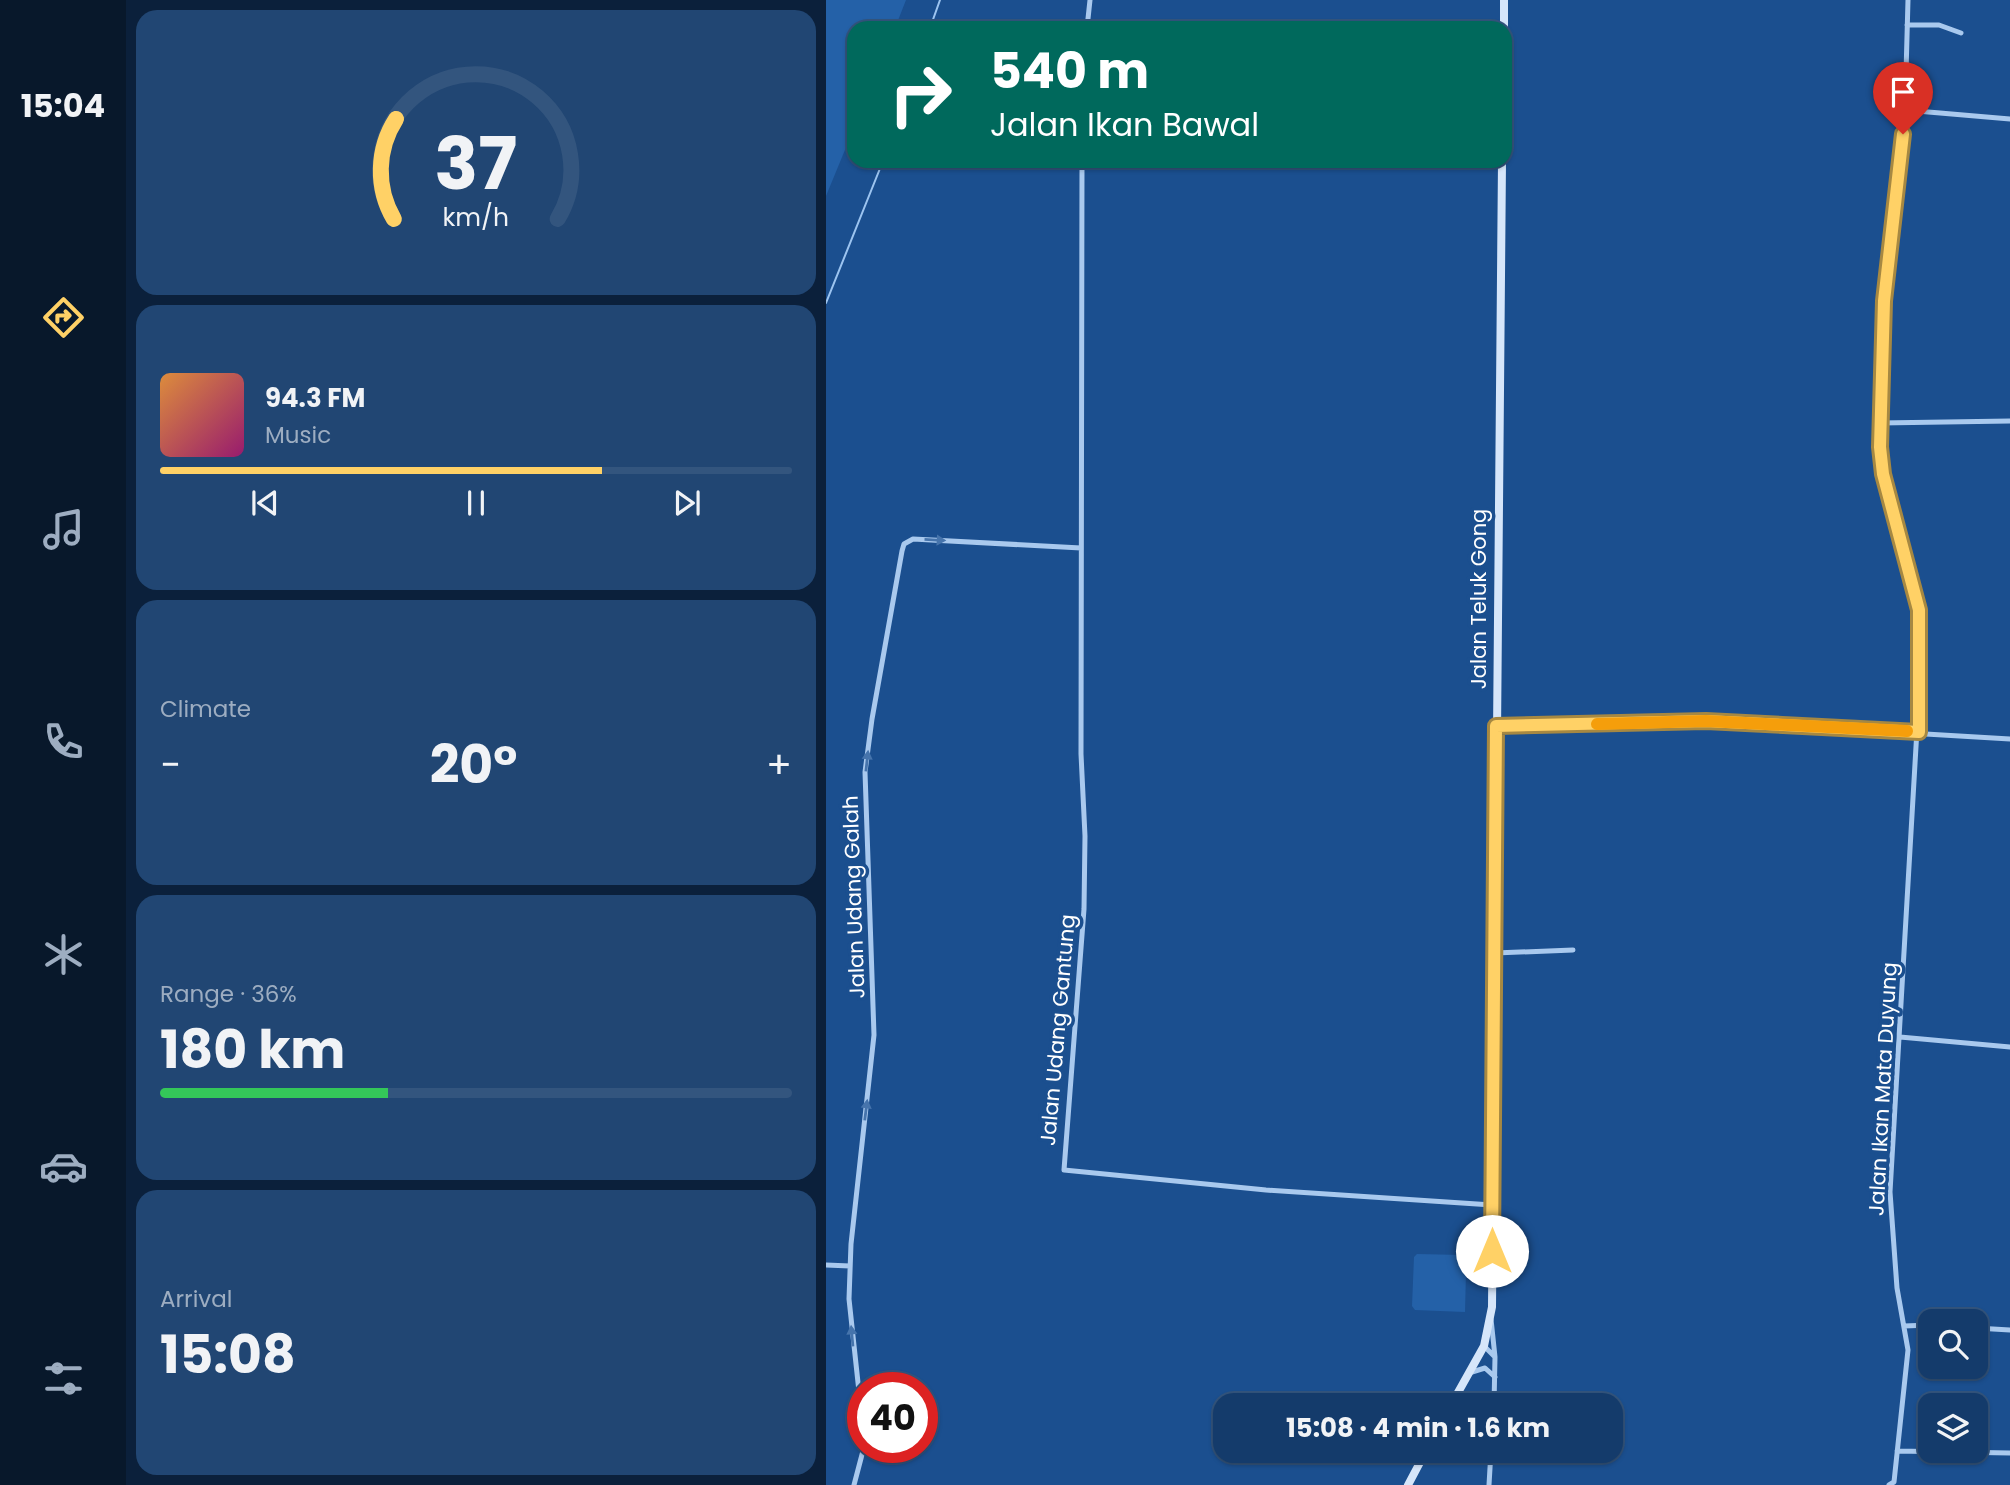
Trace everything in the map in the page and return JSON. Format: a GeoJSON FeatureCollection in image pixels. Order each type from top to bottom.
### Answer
{"type":"FeatureCollection","features":[{"type":"Feature","properties":{"kind":"street"},"geometry":{"type":"LineString","coordinates":[[1088,21],[1090,0]]}},
{"type":"Feature","properties":{"kind":"street"},"geometry":{"type":"LineString","coordinates":[[1504,0],[1504,21]]}},
{"type":"Feature","properties":{"kind":"street","name":"Jalan Ikan Mata Duyung"},"geometry":{"type":"LineString","coordinates":[[1892,1484],[1908,1350],[1897,1288],[1890,1192],[1919,732],[1919,610],[1883,474],[1880,422],[1884,301],[1905,110],[1908,0]]}},
{"type":"Feature","properties":{"kind":"street"},"geometry":{"type":"LineString","coordinates":[[1907,25],[1939,25],[1961,33]]}},
{"type":"Feature","properties":{"kind":"street"},"geometry":{"type":"LineString","coordinates":[[1905,110],[2010,119]]}},
{"type":"Feature","properties":{"kind":"street"},"geometry":{"type":"LineString","coordinates":[[1081,548],[1084,482],[1082,168]]}},
{"type":"Feature","properties":{"kind":"street","name":"Jalan Teluk Gong"},"geometry":{"type":"LineString","coordinates":[[1458,1393],[1483,1346],[1491,1319],[1502,168]]}},
{"type":"Feature","properties":{"kind":"street"},"geometry":{"type":"LineString","coordinates":[[1880,422],[2010,421]]}},
{"type":"Feature","properties":{"kind":"street","name":"Jalan Udang Galah"},"geometry":{"type":"LineString","coordinates":[[857,1372],[849,1299],[850,1266],[874,1035],[866,761],[902,551],[904,544],[913,539],[1081,548]]}},
{"type":"Feature","properties":{"kind":"street","name":"Jalan Udang Gantung"},"geometry":{"type":"LineString","coordinates":[[1081,548],[1084,909],[1064,1170],[1266,1190],[1492,1205]]}},
{"type":"Feature","properties":{"kind":"street"},"geometry":{"type":"LineString","coordinates":[[1496,726],[1706,721],[2010,739]]}},
{"type":"Feature","properties":{"kind":"street"},"geometry":{"type":"LineString","coordinates":[[1495,953],[1573,950]]}},
{"type":"Feature","properties":{"kind":"street"},"geometry":{"type":"LineString","coordinates":[[1900,1037],[2010,1047]]}},
{"type":"Feature","properties":{"kind":"street"},"geometry":{"type":"LineString","coordinates":[[826,1265],[850,1266]]}},
{"type":"Feature","properties":{"kind":"street"},"geometry":{"type":"LineString","coordinates":[[1491,1319],[1495,1357],[1494,1393]]}},
{"type":"Feature","properties":{"kind":"street"},"geometry":{"type":"LineString","coordinates":[[1904,1326],[1918,1325]]}},
{"type":"Feature","properties":{"kind":"street"},"geometry":{"type":"LineString","coordinates":[[1988,1329],[2010,1330]]}},
{"type":"Feature","properties":{"kind":"street"},"geometry":{"type":"LineString","coordinates":[[1483,1346],[1495,1357]]}},
{"type":"Feature","properties":{"kind":"street"},"geometry":{"type":"LineString","coordinates":[[1468,1374],[1485,1368],[1495,1377]]}},
{"type":"Feature","properties":{"kind":"street"},"geometry":{"type":"LineString","coordinates":[[1897,1451],[2010,1453]]}},
{"type":"Feature","properties":{"kind":"street"},"geometry":{"type":"LineString","coordinates":[[854,1485],[860,1463]]}},
{"type":"Feature","properties":{"kind":"street"},"geometry":{"type":"LineString","coordinates":[[1408,1485],[1420,1463]]}},
{"type":"Feature","properties":{"kind":"street"},"geometry":{"type":"LineString","coordinates":[[1489,1485],[1490,1463]]}},
{"type":"Feature","properties":{"kind":"shaded area"},"geometry":{"type":"Polygon","coordinates":[[[826,0],[906,0],[898,21],[847,21],[847,145],[826,196],[826,0]]]}},
{"type":"Feature","properties":{"kind":"shaded area"},"geometry":{"type":"Polygon","coordinates":[[[1417,1254],[1462,1255],[1462,1271],[1466,1272],[1465,1312],[1415,1310],[1412,1306],[1414,1257],[1417,1254]]]}},
{"type":"Feature","properties":{"kind":"waterway"},"geometry":{"type":"LineString","coordinates":[[932,21],[940,0]]}},
{"type":"Feature","properties":{"kind":"waterway"},"geometry":{"type":"LineString","coordinates":[[826,303],[880,168]]}},
{"type":"Feature","properties":{"kind":"slow traffic"},"geometry":{"type":"LineString","coordinates":[[1597,724],[1706,721],[1907,731]]}},
{"type":"Feature","properties":{"kind":"route"},"geometry":{"type":"LineString","coordinates":[[1492,1251],[1496,726],[1706,721],[1919,732],[1921,622],[1883,474],[1880,447],[1884,301],[1903,134]]}}]}
